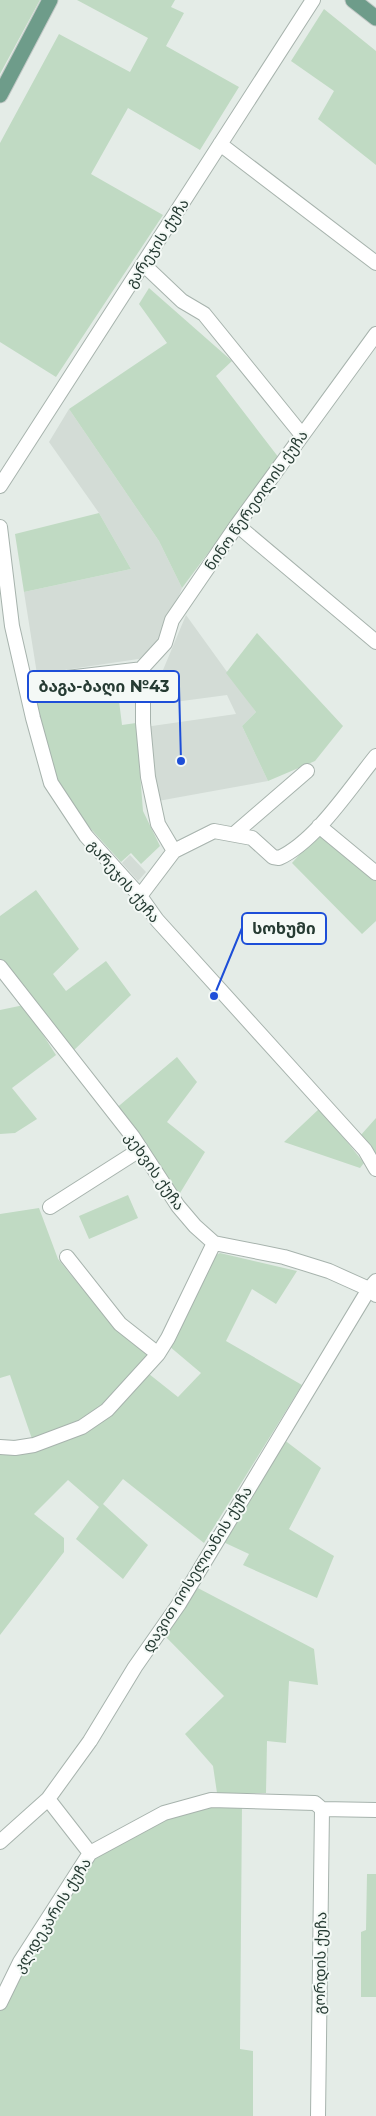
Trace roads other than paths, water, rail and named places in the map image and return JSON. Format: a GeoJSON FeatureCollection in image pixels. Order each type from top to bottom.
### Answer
{"type":"FeatureCollection","features":[{"type":"Feature","properties":{"kind":"main road"},"geometry":{"type":"LineString","coordinates":[[0,95],[50,0]]}},
{"type":"Feature","properties":{"kind":"main road"},"geometry":{"type":"LineString","coordinates":[[353,0],[376,18]]}},
{"type":"Feature","properties":{"kind":"street","name":"გარეჯის ქუჩა"},"geometry":{"type":"LineString","coordinates":[[0,486],[313,0]]}},
{"type":"Feature","properties":{"kind":"street"},"geometry":{"type":"LineString","coordinates":[[220,144],[376,263]]}},
{"type":"Feature","properties":{"kind":"street"},"geometry":{"type":"LineString","coordinates":[[143,264],[182,301],[204,314],[302,434]]}},
{"type":"Feature","properties":{"kind":"street","name":"ნინო წერეთლის ქუჩა"},"geometry":{"type":"LineString","coordinates":[[143,669],[165,644],[172,620],[237,525],[376,334]]}},
{"type":"Feature","properties":{"kind":"street"},"geometry":{"type":"LineString","coordinates":[[237,525],[376,642]]}},
{"type":"Feature","properties":{"kind":"street","name":"გარეჯის ქუჩა"},"geometry":{"type":"LineString","coordinates":[[0,528],[12,626],[51,783],[86,836],[140,896],[157,920],[365,1150],[376,1169]]}},
{"type":"Feature","properties":{"kind":"street"},"geometry":{"type":"LineString","coordinates":[[25,683],[143,669],[143,722],[148,777],[158,824],[174,851]]}},
{"type":"Feature","properties":{"kind":"street"},"geometry":{"type":"LineString","coordinates":[[140,896],[174,851],[214,831],[252,838],[273,857],[279,858],[299,847],[319,826],[376,756]]}},
{"type":"Feature","properties":{"kind":"street"},"geometry":{"type":"LineString","coordinates":[[234,834],[307,771]]}},
{"type":"Feature","properties":{"kind":"street"},"geometry":{"type":"LineString","coordinates":[[319,826],[376,872]]}},
{"type":"Feature","properties":{"kind":"street","name":"კეხვის ქუჩა"},"geometry":{"type":"LineString","coordinates":[[0,967],[141,1149],[178,1206],[195,1226],[214,1243]]}},
{"type":"Feature","properties":{"kind":"street"},"geometry":{"type":"LineString","coordinates":[[50,1207],[141,1149]]}},
{"type":"Feature","properties":{"kind":"street"},"geometry":{"type":"LineString","coordinates":[[0,1447],[16,1448],[34,1445],[89,1423],[107,1410],[158,1354],[168,1338],[214,1243],[284,1257],[374,1288]]}},
{"type":"Feature","properties":{"kind":"street"},"geometry":{"type":"LineString","coordinates":[[67,1257],[120,1324],[158,1354]]}},
{"type":"Feature","properties":{"kind":"street","name":"დავით იოსელიანის ქუჩა"},"geometry":{"type":"LineString","coordinates":[[0,1842],[48,1799],[85,1748],[136,1667],[179,1604],[374,1288]]}},
{"type":"Feature","properties":{"kind":"street"},"geometry":{"type":"LineString","coordinates":[[48,1799],[90,1853]]}},
{"type":"Feature","properties":{"kind":"street","name":"კლდეკარის ქუჩა"},"geometry":{"type":"LineString","coordinates":[[0,2004],[20,1962],[90,1853],[164,1813],[211,1800],[315,1802],[322,1809],[376,1810]]}},
{"type":"Feature","properties":{"kind":"street","name":"გორდის ქუჩა"},"geometry":{"type":"LineString","coordinates":[[318,2116],[322,1809]]}},
{"type":"Feature","properties":{"kind":"place","name":"ბაგა-ბაღი №43"},"geometry":{"type":"Point","coordinates":[181,761]}},
{"type":"Feature","properties":{"kind":"place","name":"სოხუმი"},"geometry":{"type":"Point","coordinates":[214,996]}}]}
